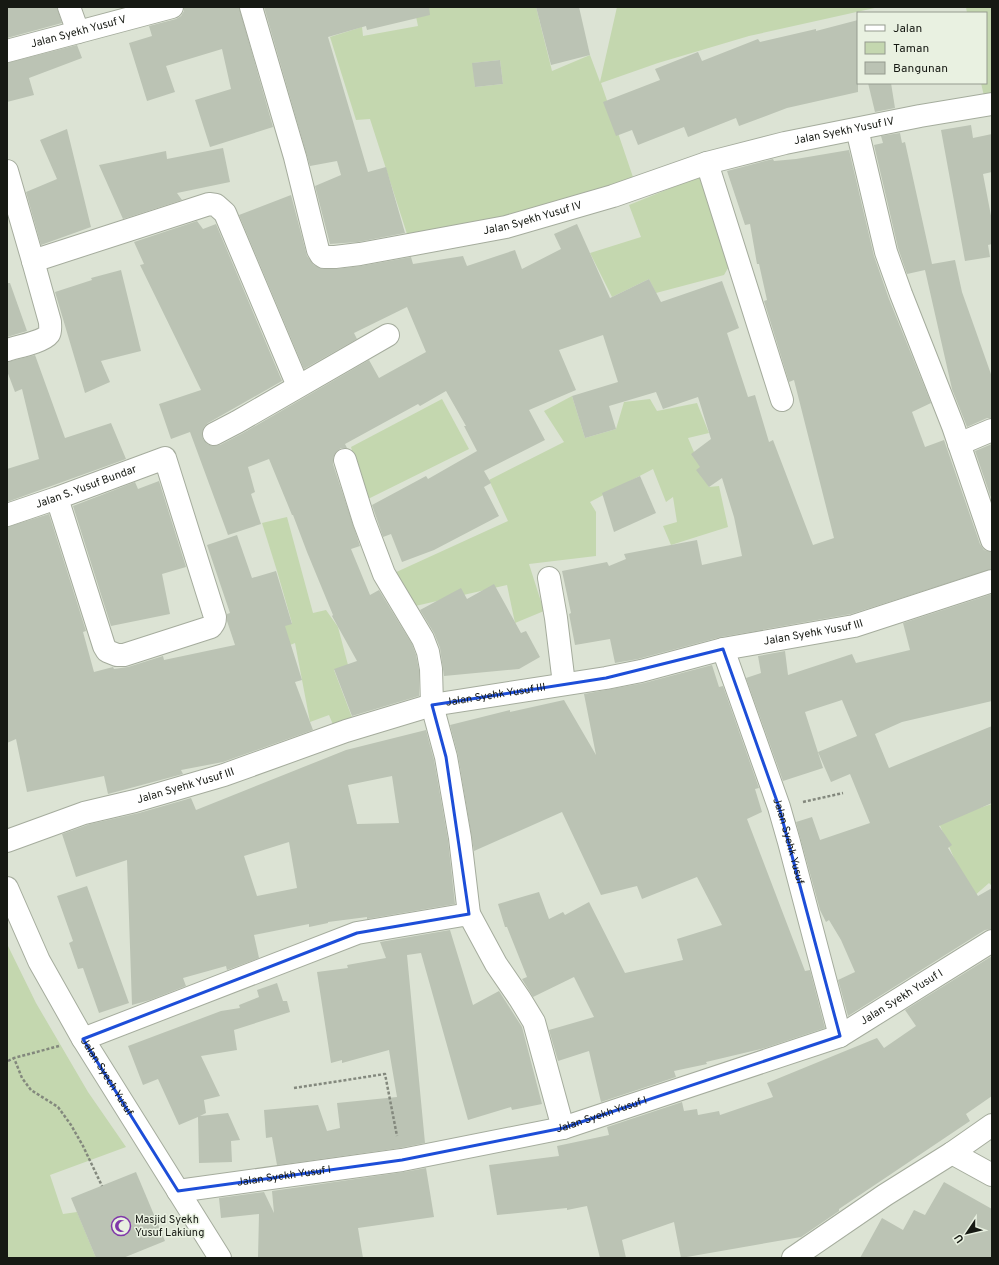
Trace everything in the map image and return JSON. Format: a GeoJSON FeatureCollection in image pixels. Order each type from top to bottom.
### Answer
{"type":"FeatureCollection","features":[{"type":"Feature","properties":{"kind":"street"},"geometry":{"type":"LineString","coordinates":[[69,7],[78,32]]}},
{"type":"Feature","properties":{"kind":"street","name":"Jalan Syekh Yusuf V"},"geometry":{"type":"LineString","coordinates":[[7,51],[172,7]]}},
{"type":"Feature","properties":{"kind":"street","name":"Jalan Syekh Yusuf IV"},"geometry":{"type":"LineString","coordinates":[[251,7],[295,157],[318,250],[324,257],[360,254],[506,227],[613,196],[706,163],[785,143],[857,128],[992,104]]}},
{"type":"Feature","properties":{"kind":"street"},"geometry":{"type":"LineString","coordinates":[[857,128],[886,252],[959,444],[992,540]]}},
{"type":"Feature","properties":{"kind":"street"},"geometry":{"type":"LineString","coordinates":[[706,163],[782,400]]}},
{"type":"Feature","properties":{"kind":"street"},"geometry":{"type":"LineString","coordinates":[[7,171],[50,322],[49,334],[43,339],[7,350]]}},
{"type":"Feature","properties":{"kind":"street"},"geometry":{"type":"LineString","coordinates":[[33,262],[208,204],[216,205],[225,213],[298,386]]}},
{"type":"Feature","properties":{"kind":"street"},"geometry":{"type":"LineString","coordinates":[[214,434],[388,335]]}},
{"type":"Feature","properties":{"kind":"street"},"geometry":{"type":"LineString","coordinates":[[959,444],[992,430]]}},
{"type":"Feature","properties":{"kind":"street","name":"Jalan S. Yusuf Bundar"},"geometry":{"type":"LineString","coordinates":[[7,515],[165,458],[215,617],[215,622],[211,627],[124,655],[117,655],[107,651],[104,646],[57,498]]}},
{"type":"Feature","properties":{"kind":"street"},"geometry":{"type":"LineString","coordinates":[[345,460],[364,521],[384,574],[426,643],[431,669],[432,705],[446,757],[460,838],[469,914],[496,964],[534,1022],[563,1128]]}},
{"type":"Feature","properties":{"kind":"street"},"geometry":{"type":"LineString","coordinates":[[549,578],[556,618],[564,684]]}},
{"type":"Feature","properties":{"kind":"street","name":"Jalan Syehk Yusuf III"},"geometry":{"type":"LineString","coordinates":[[7,841],[84,813],[135,801],[224,775],[346,731],[432,705],[641,671],[723,649],[854,626],[992,581]]}},
{"type":"Feature","properties":{"kind":"street","name":"Jalan Syehk Yusuf"},"geometry":{"type":"LineString","coordinates":[[723,649],[779,807],[840,1036]]}},
{"type":"Feature","properties":{"kind":"street","name":"Jalan Syech Yusuf"},"geometry":{"type":"LineString","coordinates":[[7,888],[40,961],[83,1039],[220,1258]]}},
{"type":"Feature","properties":{"kind":"street"},"geometry":{"type":"LineString","coordinates":[[83,1039],[357,933],[469,914]]}},
{"type":"Feature","properties":{"kind":"street","name":"Jalan Syekh Yusuf I"},"geometry":{"type":"LineString","coordinates":[[178,1191],[402,1160],[563,1128],[840,1036],[992,941]]}},
{"type":"Feature","properties":{"kind":"street"},"geometry":{"type":"LineString","coordinates":[[793,1258],[885,1195],[952,1153],[992,1125]]}},
{"type":"Feature","properties":{"kind":"street"},"geometry":{"type":"LineString","coordinates":[[952,1153],[992,1175]]}},
{"type":"Feature","properties":{"kind":"path"},"geometry":{"type":"LineString","coordinates":[[779,807],[843,794]]}},
{"type":"Feature","properties":{"kind":"path"},"geometry":{"type":"LineString","coordinates":[[8,1061],[83,1039]]}},
{"type":"Feature","properties":{"kind":"path"},"geometry":{"type":"LineString","coordinates":[[14,1058],[22,1078],[31,1090],[58,1106],[83,1146],[102,1186]]}},
{"type":"Feature","properties":{"kind":"path"},"geometry":{"type":"LineString","coordinates":[[294,1088],[385,1074],[402,1160]]}},
{"type":"Feature","properties":{"kind":"highlighted area"},"geometry":{"type":"Polygon","coordinates":[[[723,649],[779,807],[840,1036],[563,1128],[402,1160],[178,1191],[83,1039],[357,933],[469,914],[446,757],[432,705],[606,678],[723,649]]]}},
{"type":"Feature","properties":{"kind":"green space"},"geometry":{"type":"Polygon","coordinates":[[[414,7],[536,7],[552,71],[590,55],[600,82],[617,7],[879,7],[749,36],[658,63],[601,83],[635,183],[513,216],[408,237],[370,119],[356,120],[330,37],[362,27],[363,36],[418,26],[414,7]],[[500,60],[473,63],[475,87],[503,84],[500,60]]]}},
{"type":"Feature","properties":{"kind":"green space"},"geometry":{"type":"Polygon","coordinates":[[[966,7],[992,7],[992,95],[984,96],[981,84],[987,84],[987,12],[967,12],[966,7]]]}},
{"type":"Feature","properties":{"kind":"green space"},"geometry":{"type":"Polygon","coordinates":[[[703,175],[732,261],[724,275],[656,293],[649,279],[612,297],[590,253],[641,237],[629,205],[703,175]]]}},
{"type":"Feature","properties":{"kind":"green space"},"geometry":{"type":"Polygon","coordinates":[[[572,396],[585,438],[616,429],[624,402],[650,399],[657,411],[697,403],[709,433],[688,438],[709,487],[719,486],[728,527],[671,545],[663,526],[677,522],[673,497],[666,502],[653,469],[590,502],[596,512],[596,556],[529,564],[544,611],[515,623],[507,585],[411,607],[392,574],[508,521],[489,480],[564,442],[544,411],[572,396]]]}},
{"type":"Feature","properties":{"kind":"green space"},"geometry":{"type":"Polygon","coordinates":[[[442,399],[469,449],[366,500],[351,447],[442,399]]]}},
{"type":"Feature","properties":{"kind":"green space"},"geometry":{"type":"Polygon","coordinates":[[[287,517],[313,613],[326,610],[338,627],[348,665],[334,670],[353,720],[334,727],[329,715],[310,722],[295,643],[259,658],[256,634],[292,623],[262,523],[287,517]]]}},
{"type":"Feature","properties":{"kind":"green space"},"geometry":{"type":"Polygon","coordinates":[[[992,804],[992,886],[989,883],[973,897],[966,886],[938,821],[992,804]]]}},
{"type":"Feature","properties":{"kind":"green space"},"geometry":{"type":"Polygon","coordinates":[[[7,944],[36,1003],[88,1092],[126,1147],[50,1175],[63,1214],[77,1212],[96,1258],[7,1258],[7,944]]]}},
{"type":"Feature","properties":{"kind":"building"},"geometry":{"type":"Polygon","coordinates":[[[7,7],[57,7],[62,23],[7,38],[7,7]]]}},
{"type":"Feature","properties":{"kind":"building"},"geometry":{"type":"Polygon","coordinates":[[[184,7],[239,7],[273,127],[210,147],[195,100],[231,89],[222,49],[166,66],[175,92],[147,101],[129,43],[152,36],[149,26],[176,19],[181,16],[184,11],[184,7]]]}},
{"type":"Feature","properties":{"kind":"building"},"geometry":{"type":"Polygon","coordinates":[[[264,7],[429,7],[430,15],[367,30],[366,26],[328,37],[368,172],[386,167],[405,233],[358,242],[330,244],[315,186],[341,175],[337,161],[310,166],[264,7]]]}},
{"type":"Feature","properties":{"kind":"building"},"geometry":{"type":"Polygon","coordinates":[[[536,7],[579,7],[590,55],[551,65],[536,7]]]}},
{"type":"Feature","properties":{"kind":"building"},"geometry":{"type":"Polygon","coordinates":[[[857,20],[858,92],[787,108],[739,126],[736,118],[688,137],[684,127],[638,145],[632,130],[616,136],[603,102],[660,80],[655,69],[698,52],[702,61],[758,39],[760,42],[816,29],[816,31],[857,20]]]}},
{"type":"Feature","properties":{"kind":"building"},"geometry":{"type":"Polygon","coordinates":[[[77,45],[82,58],[29,78],[34,95],[7,102],[7,63],[77,45]]]}},
{"type":"Feature","properties":{"kind":"building"},"geometry":{"type":"Polygon","coordinates":[[[500,60],[503,84],[475,87],[472,63],[500,60]]]}},
{"type":"Feature","properties":{"kind":"building"},"geometry":{"type":"Polygon","coordinates":[[[868,84],[891,84],[895,108],[875,112],[868,84]]]}},
{"type":"Feature","properties":{"kind":"building"},"geometry":{"type":"Polygon","coordinates":[[[971,125],[973,138],[992,134],[992,172],[983,174],[992,221],[992,244],[988,245],[990,257],[965,261],[941,130],[971,125]]]}},
{"type":"Feature","properties":{"kind":"building"},"geometry":{"type":"Polygon","coordinates":[[[67,129],[91,227],[41,245],[26,192],[57,179],[40,140],[67,129]]]}},
{"type":"Feature","properties":{"kind":"building"},"geometry":{"type":"Polygon","coordinates":[[[900,133],[902,143],[905,142],[932,264],[955,260],[962,292],[992,377],[992,418],[987,418],[967,427],[952,389],[925,270],[907,274],[898,248],[874,145],[883,143],[881,136],[900,133]]]}},
{"type":"Feature","properties":{"kind":"building"},"geometry":{"type":"Polygon","coordinates":[[[223,148],[230,182],[177,193],[182,200],[123,219],[99,165],[166,151],[167,159],[223,148]]]}},
{"type":"Feature","properties":{"kind":"building"},"geometry":{"type":"Polygon","coordinates":[[[849,150],[874,256],[889,299],[931,403],[912,412],[925,447],[944,440],[980,544],[984,550],[992,552],[992,569],[851,614],[721,637],[638,659],[615,663],[610,639],[575,645],[569,614],[571,613],[562,571],[607,562],[609,566],[626,559],[624,554],[697,540],[702,565],[742,556],[734,517],[722,478],[709,487],[696,470],[700,467],[691,454],[711,439],[698,397],[663,409],[656,392],[609,406],[616,429],[585,438],[572,396],[618,382],[603,335],[559,350],[576,390],[529,410],[545,440],[484,471],[491,483],[484,487],[499,516],[434,550],[402,562],[391,534],[383,537],[372,505],[426,476],[428,479],[477,451],[464,426],[466,426],[446,391],[420,406],[418,404],[345,444],[347,448],[341,448],[336,452],[333,458],[333,464],[360,546],[351,549],[370,595],[379,590],[412,644],[419,670],[419,696],[352,716],[334,669],[357,661],[332,616],[333,615],[293,515],[269,459],[248,467],[255,492],[251,494],[261,524],[228,535],[190,432],[171,439],[159,404],[201,390],[140,265],[144,264],[134,242],[197,221],[203,229],[216,224],[282,381],[208,423],[204,427],[202,433],[203,439],[207,444],[213,446],[220,445],[243,433],[369,360],[379,378],[426,352],[407,307],[354,333],[357,339],[304,369],[239,215],[291,195],[307,256],[314,265],[324,269],[361,266],[411,257],[413,264],[463,256],[467,266],[515,250],[522,269],[561,249],[554,234],[577,224],[610,298],[649,279],[661,302],[722,281],[739,328],[727,333],[748,397],[755,395],[769,442],[773,440],[813,545],[834,538],[794,380],[789,382],[764,301],[767,300],[759,264],[757,264],[750,224],[745,225],[727,171],[773,159],[774,161],[796,159],[849,150]]]}},
{"type":"Feature","properties":{"kind":"building"},"geometry":{"type":"Polygon","coordinates":[[[121,270],[141,351],[101,361],[110,382],[85,393],[55,292],[92,280],[91,278],[121,270]]]}},
{"type":"Feature","properties":{"kind":"building"},"geometry":{"type":"Polygon","coordinates":[[[7,283],[10,283],[27,331],[7,337],[7,283]]]}},
{"type":"Feature","properties":{"kind":"building"},"geometry":{"type":"Polygon","coordinates":[[[35,355],[65,438],[111,423],[126,459],[7,502],[7,469],[39,459],[22,389],[15,392],[7,371],[7,362],[35,355]]]}},
{"type":"Feature","properties":{"kind":"building"},"geometry":{"type":"Polygon","coordinates":[[[992,444],[992,501],[975,451],[992,444]]]}},
{"type":"Feature","properties":{"kind":"building"},"geometry":{"type":"Polygon","coordinates":[[[640,476],[656,513],[614,532],[602,493],[640,476]]]}},
{"type":"Feature","properties":{"kind":"building"},"geometry":{"type":"Polygon","coordinates":[[[159,481],[186,567],[162,574],[170,614],[111,626],[73,506],[135,482],[138,489],[159,481]]]}},
{"type":"Feature","properties":{"kind":"building"},"geometry":{"type":"Polygon","coordinates":[[[49,514],[86,631],[83,632],[94,672],[113,667],[114,669],[128,667],[163,656],[164,660],[235,645],[227,621],[227,614],[230,613],[207,545],[237,535],[252,578],[276,571],[292,624],[285,626],[302,680],[295,682],[313,730],[223,762],[181,770],[183,774],[108,794],[104,776],[27,792],[16,739],[7,743],[7,527],[49,514]]]}},
{"type":"Feature","properties":{"kind":"building"},"geometry":{"type":"Polygon","coordinates":[[[494,584],[521,633],[526,631],[540,657],[519,669],[444,676],[440,648],[434,633],[420,610],[461,588],[467,599],[494,584]]]}},
{"type":"Feature","properties":{"kind":"building"},"geometry":{"type":"Polygon","coordinates":[[[992,594],[992,701],[902,722],[875,734],[889,768],[992,726],[992,803],[939,826],[952,845],[948,848],[978,896],[992,888],[992,929],[985,930],[848,1016],[838,980],[855,972],[841,940],[829,920],[826,922],[820,910],[796,822],[812,817],[820,840],[870,823],[850,774],[831,782],[818,752],[857,736],[842,700],[805,712],[823,768],[783,781],[746,678],[761,673],[758,656],[785,651],[788,675],[852,654],[856,663],[910,650],[903,623],[992,594]]]}},
{"type":"Feature","properties":{"kind":"building"},"geometry":{"type":"Polygon","coordinates":[[[712,665],[719,687],[723,686],[759,788],[755,789],[762,812],[747,819],[805,971],[810,970],[825,1028],[765,1048],[706,1062],[707,1064],[674,1071],[676,1077],[601,1102],[589,1051],[558,1061],[549,1030],[594,1017],[574,977],[533,997],[522,979],[527,977],[507,927],[505,927],[498,904],[539,892],[549,919],[563,912],[565,915],[589,902],[625,973],[683,960],[677,939],[722,925],[697,877],[642,899],[637,886],[601,895],[562,812],[474,851],[458,755],[450,725],[510,710],[510,712],[564,700],[596,755],[584,694],[644,683],[712,665]]]}},
{"type":"Feature","properties":{"kind":"building"},"geometry":{"type":"Polygon","coordinates":[[[426,730],[434,760],[448,840],[455,904],[367,919],[367,917],[328,922],[309,927],[309,924],[254,935],[259,958],[227,970],[226,966],[183,978],[186,986],[150,1000],[132,1005],[127,860],[76,877],[62,834],[90,824],[139,813],[191,798],[196,810],[346,750],[426,730]],[[392,776],[348,785],[357,824],[399,823],[392,776]],[[289,842],[244,856],[257,896],[297,888],[289,842]]]}},
{"type":"Feature","properties":{"kind":"building"},"geometry":{"type":"Polygon","coordinates":[[[87,886],[129,1003],[99,1013],[83,968],[78,969],[69,943],[73,941],[57,896],[87,886]]]}},
{"type":"Feature","properties":{"kind":"building"},"geometry":{"type":"Polygon","coordinates":[[[450,930],[473,1005],[499,991],[522,1027],[542,1104],[512,1110],[511,1107],[468,1120],[421,953],[407,955],[425,1143],[400,1148],[277,1165],[272,1137],[266,1138],[264,1110],[318,1105],[327,1131],[340,1128],[337,1103],[397,1097],[389,1050],[342,1063],[342,1060],[331,1063],[317,972],[348,968],[347,965],[386,958],[380,942],[450,930]]]}},
{"type":"Feature","properties":{"kind":"building"},"geometry":{"type":"Polygon","coordinates":[[[992,956],[992,1096],[966,1114],[970,1121],[839,1209],[839,1211],[801,1237],[681,1258],[674,1222],[622,1240],[626,1258],[600,1258],[587,1206],[567,1210],[567,1208],[497,1215],[489,1165],[559,1156],[557,1146],[609,1135],[607,1127],[682,1102],[684,1111],[697,1109],[698,1115],[719,1111],[720,1115],[773,1097],[767,1083],[877,1038],[884,1048],[916,1026],[905,1010],[992,956]]]}},
{"type":"Feature","properties":{"kind":"building"},"geometry":{"type":"Polygon","coordinates":[[[277,983],[283,1001],[287,1001],[290,1012],[234,1030],[237,1050],[201,1056],[220,1096],[204,1100],[206,1113],[200,1116],[228,1113],[240,1140],[231,1141],[232,1162],[199,1163],[198,1117],[179,1125],[158,1079],[143,1085],[128,1046],[221,1011],[240,1008],[239,1005],[259,997],[257,990],[277,983]]]}},
{"type":"Feature","properties":{"kind":"building"},"geometry":{"type":"Polygon","coordinates":[[[426,1168],[434,1217],[358,1228],[363,1258],[258,1258],[259,1214],[221,1218],[219,1198],[264,1192],[274,1213],[272,1191],[426,1168]]]}},
{"type":"Feature","properties":{"kind":"building","name":"Masjid Syekh Yusuf Lakiung"},"geometry":{"type":"Polygon","coordinates":[[[136,1172],[165,1241],[123,1258],[96,1258],[71,1198],[136,1172]]]}},
{"type":"Feature","properties":{"kind":"building"},"geometry":{"type":"Polygon","coordinates":[[[944,1182],[992,1209],[992,1258],[860,1258],[882,1218],[903,1230],[914,1210],[925,1215],[944,1182]]]}},
{"type":"Feature","properties":{"kind":"place","name":"Masjid Syekh Yusuf Lakiung"},"geometry":{"type":"Point","coordinates":[121,1226]}}]}
